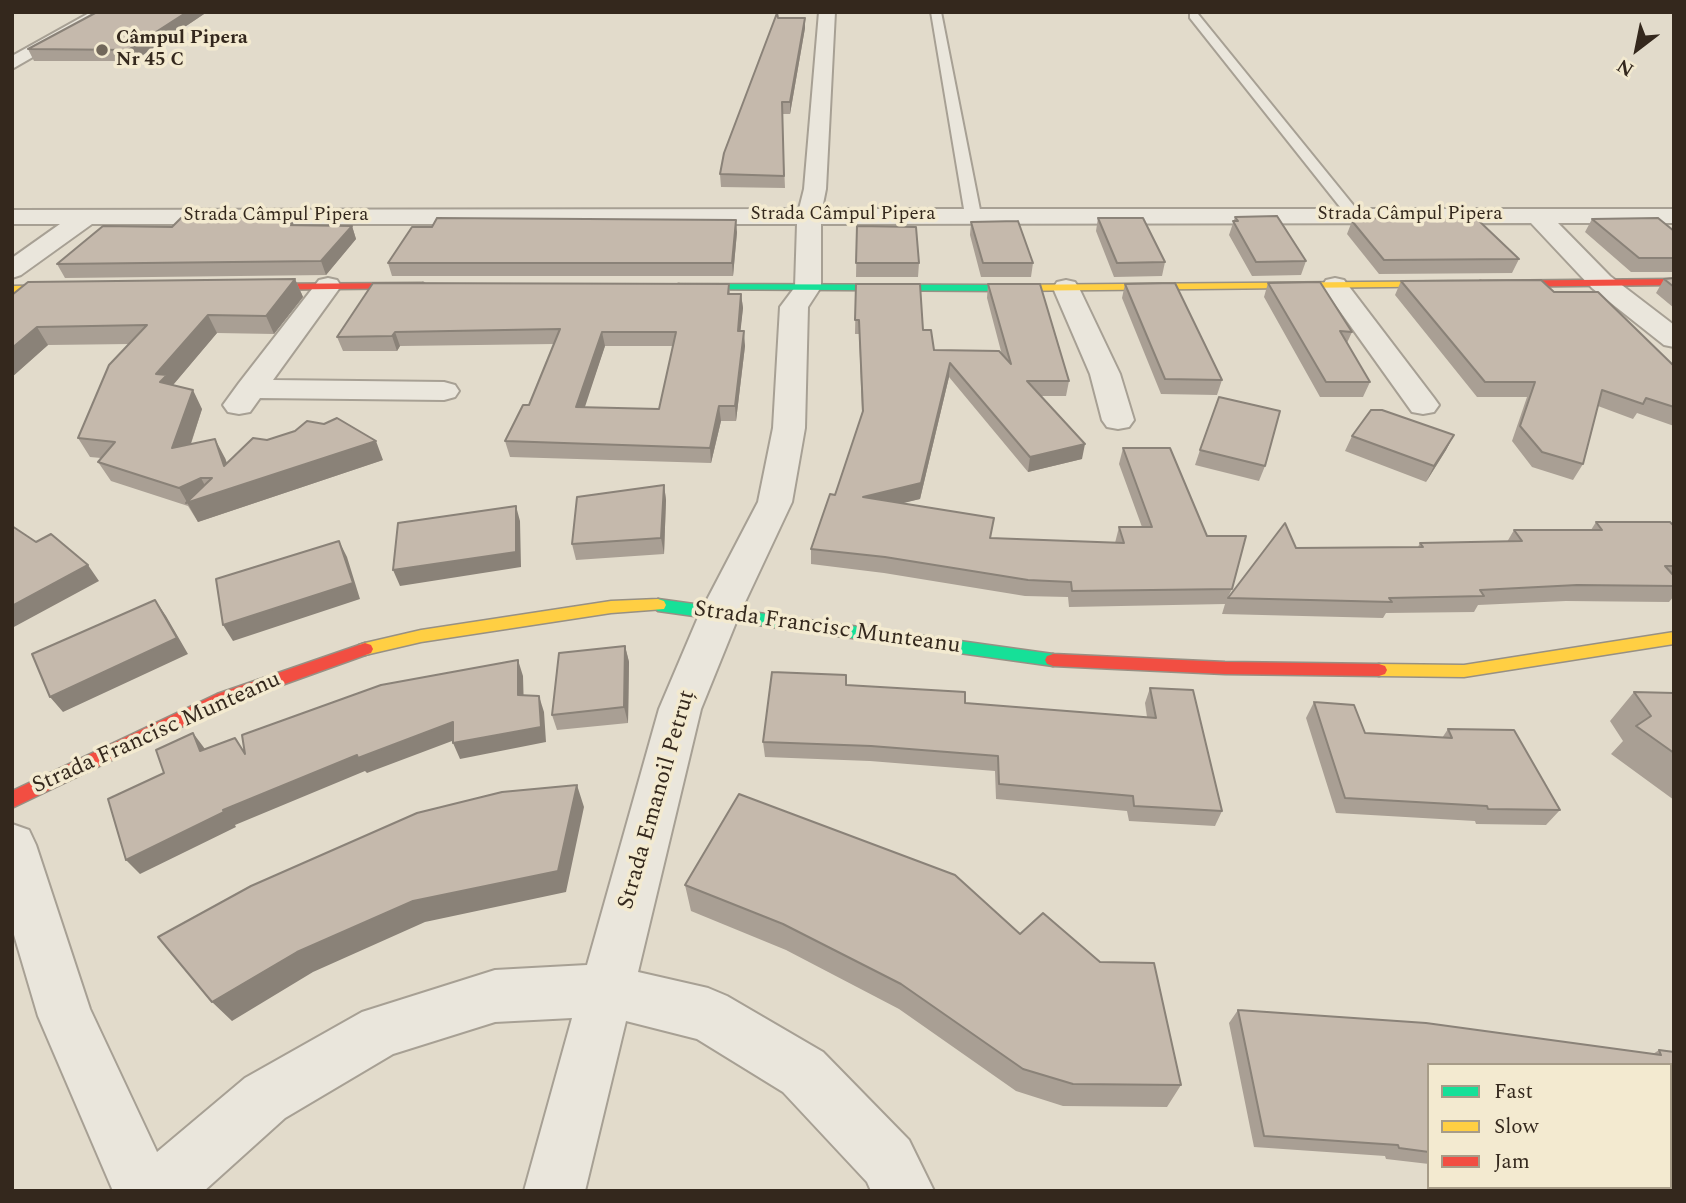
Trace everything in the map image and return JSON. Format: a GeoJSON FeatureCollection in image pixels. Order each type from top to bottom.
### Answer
{"type":"FeatureCollection","features":[{"type":"Feature","properties":{"kind":"street"},"geometry":{"type":"LineString","coordinates":[[12,64],[103,12]]}},
{"type":"Feature","properties":{"kind":"street","name":"Strada Emanoil Petruț"},"geometry":{"type":"LineString","coordinates":[[554,1191],[680,709],[719,615],[775,502],[789,428],[794,307],[808,287],[809,215],[815,189],[827,12]]}},
{"type":"Feature","properties":{"kind":"street","name":"Strada Câmpul Pipera"},"geometry":{"type":"LineString","coordinates":[[12,217],[1353,214],[1674,216]]}},
{"type":"Feature","properties":{"kind":"street"},"geometry":{"type":"LineString","coordinates":[[1537,216],[1601,282],[1674,339]]}},
{"type":"Feature","properties":{"kind":"street"},"geometry":{"type":"LineString","coordinates":[[12,270],[86,217]]}},
{"type":"Feature","properties":{"kind":"street"},"geometry":{"type":"LineString","coordinates":[[657,287],[1066,288],[1674,282]]}},
{"type":"Feature","properties":{"kind":"street"},"geometry":{"type":"LineString","coordinates":[[328,286],[244,398],[444,391]]}},
{"type":"Feature","properties":{"kind":"street"},"geometry":{"type":"LineString","coordinates":[[232,287],[438,286]]}},
{"type":"Feature","properties":{"kind":"street"},"geometry":{"type":"LineString","coordinates":[[1335,286],[1423,405]]}},
{"type":"Feature","properties":{"kind":"street"},"geometry":{"type":"LineString","coordinates":[[12,289],[95,288]]}},
{"type":"Feature","properties":{"kind":"street"},"geometry":{"type":"LineString","coordinates":[[1066,288],[1105,374],[1118,420]]}},
{"type":"Feature","properties":{"kind":"street","name":"Strada Francisc Munteanu"},"geometry":{"type":"LineString","coordinates":[[12,800],[223,699],[348,653],[421,636],[611,607],[663,605],[1073,663],[1225,668],[1464,671],[1674,638]]}},
{"type":"Feature","properties":{"kind":"street"},"geometry":{"type":"LineString","coordinates":[[12,845],[65,1016],[144,1191]]}},
{"type":"Feature","properties":{"kind":"street"},"geometry":{"type":"LineString","coordinates":[[158,1191],[265,1098],[382,1031],[495,996],[605,990],[708,1015],[803,1072],[888,1161],[904,1191]]}},
{"type":"Feature","properties":{"kind":"lane"},"geometry":{"type":"LineString","coordinates":[[936,12],[972,215]]}},
{"type":"Feature","properties":{"kind":"lane"},"geometry":{"type":"LineString","coordinates":[[1194,16],[1353,214]]}},
{"type":"Feature","properties":{"kind":"building"},"geometry":{"type":"Polygon","coordinates":[[[97,12],[187,12],[128,50],[28,49],[97,12]]]}},
{"type":"Feature","properties":{"kind":"building"},"geometry":{"type":"Polygon","coordinates":[[[777,13],[778,18],[805,18],[790,102],[782,102],[784,176],[720,174],[724,153],[777,13]]]}},
{"type":"Feature","properties":{"kind":"building"},"geometry":{"type":"Polygon","coordinates":[[[1277,216],[1306,261],[1256,262],[1233,221],[1238,221],[1235,217],[1277,216]]]}},
{"type":"Feature","properties":{"kind":"building"},"geometry":{"type":"Polygon","coordinates":[[[181,218],[291,218],[284,225],[352,226],[321,261],[57,264],[103,226],[172,227],[181,218]]]}},
{"type":"Feature","properties":{"kind":"building"},"geometry":{"type":"Polygon","coordinates":[[[437,218],[736,220],[732,263],[388,263],[412,227],[432,227],[437,218]]]}},
{"type":"Feature","properties":{"kind":"building"},"geometry":{"type":"Polygon","coordinates":[[[1098,218],[1143,218],[1165,262],[1117,263],[1098,218]]]}},
{"type":"Feature","properties":{"kind":"building"},"geometry":{"type":"Polygon","coordinates":[[[1367,218],[1478,220],[1519,259],[1384,260],[1352,221],[1369,221],[1367,218]]]}},
{"type":"Feature","properties":{"kind":"building"},"geometry":{"type":"Polygon","coordinates":[[[1658,218],[1674,231],[1674,258],[1639,258],[1592,219],[1658,218]]]}},
{"type":"Feature","properties":{"kind":"building"},"geometry":{"type":"Polygon","coordinates":[[[1018,221],[1033,263],[983,263],[971,222],[1018,221]]]}},
{"type":"Feature","properties":{"kind":"building"},"geometry":{"type":"Polygon","coordinates":[[[857,226],[916,227],[919,263],[856,263],[857,226]]]}},
{"type":"Feature","properties":{"kind":"building"},"geometry":{"type":"Polygon","coordinates":[[[1674,278],[1674,287],[1664,279],[1674,278]]]}},
{"type":"Feature","properties":{"kind":"building"},"geometry":{"type":"Polygon","coordinates":[[[295,279],[266,316],[208,315],[156,374],[167,375],[160,382],[193,390],[172,448],[215,439],[224,466],[253,438],[267,440],[295,431],[307,421],[324,424],[337,418],[376,441],[186,503],[212,478],[201,478],[179,488],[98,462],[115,442],[78,438],[109,365],[147,325],[37,327],[12,348],[12,295],[28,282],[295,279]]]}},
{"type":"Feature","properties":{"kind":"building"},"geometry":{"type":"Polygon","coordinates":[[[1541,280],[1554,292],[1598,292],[1674,366],[1674,407],[1646,398],[1643,404],[1602,390],[1583,464],[1542,452],[1520,426],[1535,382],[1485,382],[1401,281],[1541,280]]]}},
{"type":"Feature","properties":{"kind":"building"},"geometry":{"type":"Polygon","coordinates":[[[1320,282],[1352,332],[1340,331],[1370,382],[1326,382],[1268,283],[1320,282]]]}},
{"type":"Feature","properties":{"kind":"building"},"geometry":{"type":"Polygon","coordinates":[[[373,283],[729,284],[728,294],[741,294],[738,331],[744,331],[735,406],[719,406],[710,448],[505,441],[523,405],[529,405],[560,329],[395,332],[392,336],[337,337],[373,283]],[[602,332],[576,407],[659,409],[676,332],[602,332]]]}},
{"type":"Feature","properties":{"kind":"building"},"geometry":{"type":"Polygon","coordinates":[[[1175,283],[1222,380],[1165,379],[1125,284],[1175,283]]]}},
{"type":"Feature","properties":{"kind":"building"},"geometry":{"type":"Polygon","coordinates":[[[856,284],[920,284],[923,330],[931,330],[934,350],[999,351],[1011,364],[988,284],[1040,284],[1069,381],[1027,381],[1085,444],[1030,457],[950,363],[921,483],[863,497],[994,518],[990,538],[1124,543],[1119,527],[1152,527],[1123,448],[1170,448],[1207,536],[1246,536],[1232,589],[1072,591],[1071,582],[1028,580],[885,557],[811,549],[830,494],[835,495],[863,411],[859,320],[855,320],[856,284]]]}},
{"type":"Feature","properties":{"kind":"building"},"geometry":{"type":"Polygon","coordinates":[[[1219,397],[1280,411],[1265,466],[1200,450],[1219,397]]]}},
{"type":"Feature","properties":{"kind":"building"},"geometry":{"type":"Polygon","coordinates":[[[1371,410],[1382,410],[1454,435],[1434,466],[1352,436],[1371,410]]]}},
{"type":"Feature","properties":{"kind":"building"},"geometry":{"type":"Polygon","coordinates":[[[664,485],[661,538],[572,544],[577,497],[664,485]]]}},
{"type":"Feature","properties":{"kind":"building"},"geometry":{"type":"Polygon","coordinates":[[[516,506],[516,552],[393,570],[398,523],[516,506]]]}},
{"type":"Feature","properties":{"kind":"building"},"geometry":{"type":"Polygon","coordinates":[[[1596,522],[1670,522],[1674,526],[1674,566],[1665,566],[1674,576],[1674,586],[1577,585],[1480,590],[1484,596],[1389,598],[1392,602],[1228,598],[1285,523],[1296,548],[1423,547],[1420,543],[1522,541],[1514,530],[1602,530],[1596,522]]]}},
{"type":"Feature","properties":{"kind":"building"},"geometry":{"type":"Polygon","coordinates":[[[12,526],[36,542],[51,534],[88,565],[12,606],[12,526]]]}},
{"type":"Feature","properties":{"kind":"building"},"geometry":{"type":"Polygon","coordinates":[[[339,541],[353,583],[223,625],[216,579],[339,541]]]}},
{"type":"Feature","properties":{"kind":"building"},"geometry":{"type":"Polygon","coordinates":[[[155,600],[177,638],[50,697],[32,654],[155,600]]]}},
{"type":"Feature","properties":{"kind":"building"},"geometry":{"type":"Polygon","coordinates":[[[625,646],[624,707],[552,715],[559,653],[625,646]]]}},
{"type":"Feature","properties":{"kind":"building"},"geometry":{"type":"Polygon","coordinates":[[[518,660],[518,695],[539,696],[541,727],[453,743],[453,722],[358,758],[357,755],[223,810],[224,812],[126,860],[108,799],[164,773],[156,750],[193,733],[200,751],[235,738],[245,754],[242,735],[381,685],[518,660]]]}},
{"type":"Feature","properties":{"kind":"building"},"geometry":{"type":"Polygon","coordinates":[[[772,672],[846,675],[846,685],[965,692],[965,703],[1156,718],[1150,688],[1193,690],[1222,811],[1134,806],[1133,796],[999,784],[998,756],[871,746],[763,742],[772,672]]]}},
{"type":"Feature","properties":{"kind":"building"},"geometry":{"type":"Polygon","coordinates":[[[1634,692],[1674,693],[1674,753],[1636,726],[1651,716],[1634,692]]]}},
{"type":"Feature","properties":{"kind":"building"},"geometry":{"type":"Polygon","coordinates":[[[1314,702],[1354,705],[1365,733],[1452,738],[1448,729],[1514,730],[1560,810],[1488,809],[1487,806],[1345,798],[1314,702]]]}},
{"type":"Feature","properties":{"kind":"building"},"geometry":{"type":"Polygon","coordinates":[[[577,785],[558,871],[413,901],[297,952],[212,1002],[158,937],[251,886],[417,813],[502,792],[577,785]]]}},
{"type":"Feature","properties":{"kind":"building"},"geometry":{"type":"Polygon","coordinates":[[[739,794],[955,875],[1020,934],[1043,913],[1100,962],[1154,963],[1181,1085],[1073,1084],[1023,1069],[901,984],[783,924],[685,885],[739,794]]]}},
{"type":"Feature","properties":{"kind":"building"},"geometry":{"type":"Polygon","coordinates":[[[1238,1010],[1426,1023],[1661,1055],[1659,1050],[1674,1052],[1674,1154],[1672,1063],[1427,1063],[1427,1152],[1399,1148],[1398,1145],[1264,1136],[1238,1010]]]}},
{"type":"Feature","properties":{"kind":"traffic: fast"},"geometry":{"type":"LineString","coordinates":[[679,287],[1004,288]]}},
{"type":"Feature","properties":{"kind":"traffic: fast"},"geometry":{"type":"LineString","coordinates":[[658,605],[1053,660]]}},
{"type":"Feature","properties":{"kind":"traffic: slow"},"geometry":{"type":"LineString","coordinates":[[1004,288],[1480,284]]}},
{"type":"Feature","properties":{"kind":"traffic: slow"},"geometry":{"type":"LineString","coordinates":[[12,289],[73,288]]}},
{"type":"Feature","properties":{"kind":"traffic: slow"},"geometry":{"type":"LineString","coordinates":[[365,649],[421,636],[611,607],[658,605]]}},
{"type":"Feature","properties":{"kind":"traffic: slow"},"geometry":{"type":"LineString","coordinates":[[1379,670],[1464,671],[1674,638]]}},
{"type":"Feature","properties":{"kind":"traffic: jam"},"geometry":{"type":"LineString","coordinates":[[1480,284],[1674,282]]}},
{"type":"Feature","properties":{"kind":"traffic: jam"},"geometry":{"type":"LineString","coordinates":[[245,287],[423,286]]}},
{"type":"Feature","properties":{"kind":"traffic: jam"},"geometry":{"type":"LineString","coordinates":[[12,800],[223,699],[365,649]]}},
{"type":"Feature","properties":{"kind":"traffic: jam"},"geometry":{"type":"LineString","coordinates":[[1053,660],[1225,668],[1379,670]]}},
{"type":"Feature","properties":{"kind":"place","name":"Câmpul Pipera Nr 45 C"},"geometry":{"type":"Point","coordinates":[102,50]}}]}
